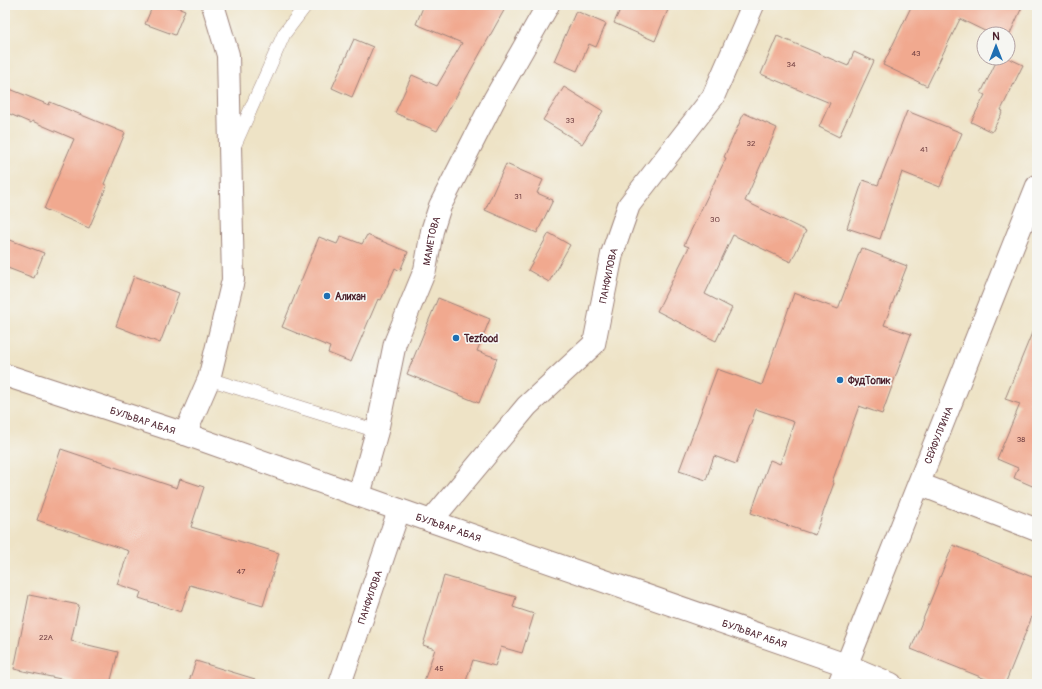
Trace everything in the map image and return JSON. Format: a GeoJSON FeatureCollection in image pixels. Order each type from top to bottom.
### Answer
{"type":"FeatureCollection","features":[{"type":"Feature","properties":{"kind":"street"},"geometry":{"type":"LineString","coordinates":[[185,434],[209,379],[233,280],[228,55],[213,5]]}},
{"type":"Feature","properties":{"kind":"street","name":"МАМЕТОВА"},"geometry":{"type":"LineString","coordinates":[[359,495],[377,432],[395,343],[425,270],[432,231],[440,206],[494,100],[548,5]]}},
{"type":"Feature","properties":{"kind":"street","name":"ПАНФИЛОВА"},"geometry":{"type":"LineString","coordinates":[[431,522],[527,406],[594,344],[612,254],[629,205],[713,97],[753,5]]}},
{"type":"Feature","properties":{"kind":"street","name":"СЕЙФУЛЛИНА"},"geometry":{"type":"LineString","coordinates":[[843,674],[1037,186]]}},
{"type":"Feature","properties":{"kind":"street","name":"БУЛЬВАР АБАЯ"},"geometry":{"type":"LineString","coordinates":[[5,375],[185,434],[359,495],[843,674],[891,684]]}},
{"type":"Feature","properties":{"kind":"street"},"geometry":{"type":"LineString","coordinates":[[919,484],[1037,530]]}},
{"type":"Feature","properties":{"kind":"street","name":"ПАНФИЛОВА"},"geometry":{"type":"LineString","coordinates":[[340,684],[399,510]]}},
{"type":"Feature","properties":{"kind":"lane"},"geometry":{"type":"LineString","coordinates":[[230,158],[284,34],[306,5]]}},
{"type":"Feature","properties":{"kind":"lane"},"geometry":{"type":"LineString","coordinates":[[209,379],[377,432]]}},
{"type":"Feature","properties":{"kind":"building"},"geometry":{"type":"Polygon","coordinates":[[[153,5],[172,5],[185,10],[175,35],[145,24],[153,5]]]}},
{"type":"Feature","properties":{"kind":"building"},"geometry":{"type":"Polygon","coordinates":[[[424,5],[507,5],[437,131],[395,113],[412,75],[437,86],[462,43],[416,24],[424,5]]]}},
{"type":"Feature","properties":{"kind":"building"},"geometry":{"type":"Polygon","coordinates":[[[622,5],[670,5],[655,41],[614,23],[622,5]]]}},
{"type":"Feature","properties":{"kind":"building"},"geometry":{"type":"Polygon","coordinates":[[[912,5],[1023,5],[1013,26],[976,27],[960,19],[927,86],[883,65],[912,5]]]}},
{"type":"Feature","properties":{"kind":"building"},"geometry":{"type":"Polygon","coordinates":[[[576,11],[606,24],[596,47],[589,44],[577,71],[554,61],[576,11]]]}},
{"type":"Feature","properties":{"kind":"building"},"geometry":{"type":"Polygon","coordinates":[[[777,36],[848,66],[854,52],[874,61],[839,137],[819,127],[830,103],[761,74],[777,36]]]}},
{"type":"Feature","properties":{"kind":"building"},"geometry":{"type":"Polygon","coordinates":[[[354,39],[373,47],[352,97],[332,88],[354,39]]]}},
{"type":"Feature","properties":{"kind":"building"},"geometry":{"type":"Polygon","coordinates":[[[1016,62],[1023,65],[992,132],[971,122],[985,95],[981,93],[994,66],[1016,66],[1016,62]]]}},
{"type":"Feature","properties":{"kind":"building"},"geometry":{"type":"Polygon","coordinates":[[[5,87],[49,105],[50,102],[125,133],[104,184],[107,186],[89,228],[44,209],[74,139],[32,121],[31,123],[5,112],[5,87]]]}},
{"type":"Feature","properties":{"kind":"building"},"geometry":{"type":"Polygon","coordinates":[[[564,87],[603,111],[582,144],[543,120],[564,87]]]}},
{"type":"Feature","properties":{"kind":"building"},"geometry":{"type":"Polygon","coordinates":[[[907,111],[962,133],[940,187],[902,172],[880,239],[847,228],[863,180],[878,185],[907,111]]]}},
{"type":"Feature","properties":{"kind":"building"},"geometry":{"type":"Polygon","coordinates":[[[744,113],[777,128],[745,201],[806,231],[791,262],[733,235],[705,294],[732,308],[716,341],[657,311],[689,247],[684,245],[726,158],[724,157],[744,113]]]}},
{"type":"Feature","properties":{"kind":"building"},"geometry":{"type":"Polygon","coordinates":[[[506,164],[543,180],[537,193],[553,200],[537,233],[485,210],[506,164]]]}},
{"type":"Feature","properties":{"kind":"building"},"geometry":{"type":"Polygon","coordinates":[[[549,233],[570,245],[549,282],[528,270],[549,233]]]}},
{"type":"Feature","properties":{"kind":"building","name":"Алихан"},"geometry":{"type":"Polygon","coordinates":[[[367,235],[408,252],[400,271],[395,268],[381,300],[378,299],[351,362],[328,353],[330,347],[282,327],[319,237],[337,244],[341,236],[362,244],[367,235]]]}},
{"type":"Feature","properties":{"kind":"building"},"geometry":{"type":"Polygon","coordinates":[[[5,238],[44,253],[34,278],[5,267],[5,238]]]}},
{"type":"Feature","properties":{"kind":"building"},"geometry":{"type":"Polygon","coordinates":[[[861,248],[907,266],[884,325],[911,334],[882,414],[859,406],[815,535],[751,513],[770,460],[780,464],[794,422],[756,409],[736,464],[714,456],[706,480],[679,471],[717,369],[762,385],[794,293],[838,309],[861,248]]]}},
{"type":"Feature","properties":{"kind":"building"},"geometry":{"type":"Polygon","coordinates":[[[134,276],[179,293],[160,343],[116,326],[134,276]]]}},
{"type":"Feature","properties":{"kind":"building"},"geometry":{"type":"Polygon","coordinates":[[[438,298],[490,319],[477,351],[497,358],[479,403],[407,374],[438,298]]]}},
{"type":"Feature","properties":{"kind":"building"},"geometry":{"type":"Polygon","coordinates":[[[1036,323],[1037,488],[1014,478],[1018,468],[997,459],[1020,404],[1005,399],[1036,323]]]}},
{"type":"Feature","properties":{"kind":"building"},"geometry":{"type":"Polygon","coordinates":[[[61,449],[177,488],[180,479],[204,487],[191,527],[279,553],[263,606],[190,585],[181,612],[139,598],[141,592],[117,584],[129,551],[37,520],[61,449]]]}},
{"type":"Feature","properties":{"kind":"building"},"geometry":{"type":"Polygon","coordinates":[[[953,545],[1037,579],[1037,604],[1005,684],[998,684],[911,649],[953,545]]]}},
{"type":"Feature","properties":{"kind":"building"},"geometry":{"type":"Polygon","coordinates":[[[444,576],[516,597],[513,607],[534,614],[522,653],[501,647],[495,666],[473,660],[465,684],[423,684],[435,649],[423,645],[444,576]]]}},
{"type":"Feature","properties":{"kind":"building"},"geometry":{"type":"Polygon","coordinates":[[[29,595],[79,605],[71,641],[118,652],[110,684],[84,684],[14,669],[29,595]]]}},
{"type":"Feature","properties":{"kind":"building"},"geometry":{"type":"Polygon","coordinates":[[[196,661],[255,679],[254,684],[188,684],[196,661]]]}},
{"type":"Feature","properties":{"kind":"place","name":"Алихан"},"geometry":{"type":"Point","coordinates":[327,296]}},
{"type":"Feature","properties":{"kind":"place","name":"Tezfood"},"geometry":{"type":"Point","coordinates":[456,338]}},
{"type":"Feature","properties":{"kind":"place","name":"ФудТопик"},"geometry":{"type":"Point","coordinates":[840,380]}}]}
